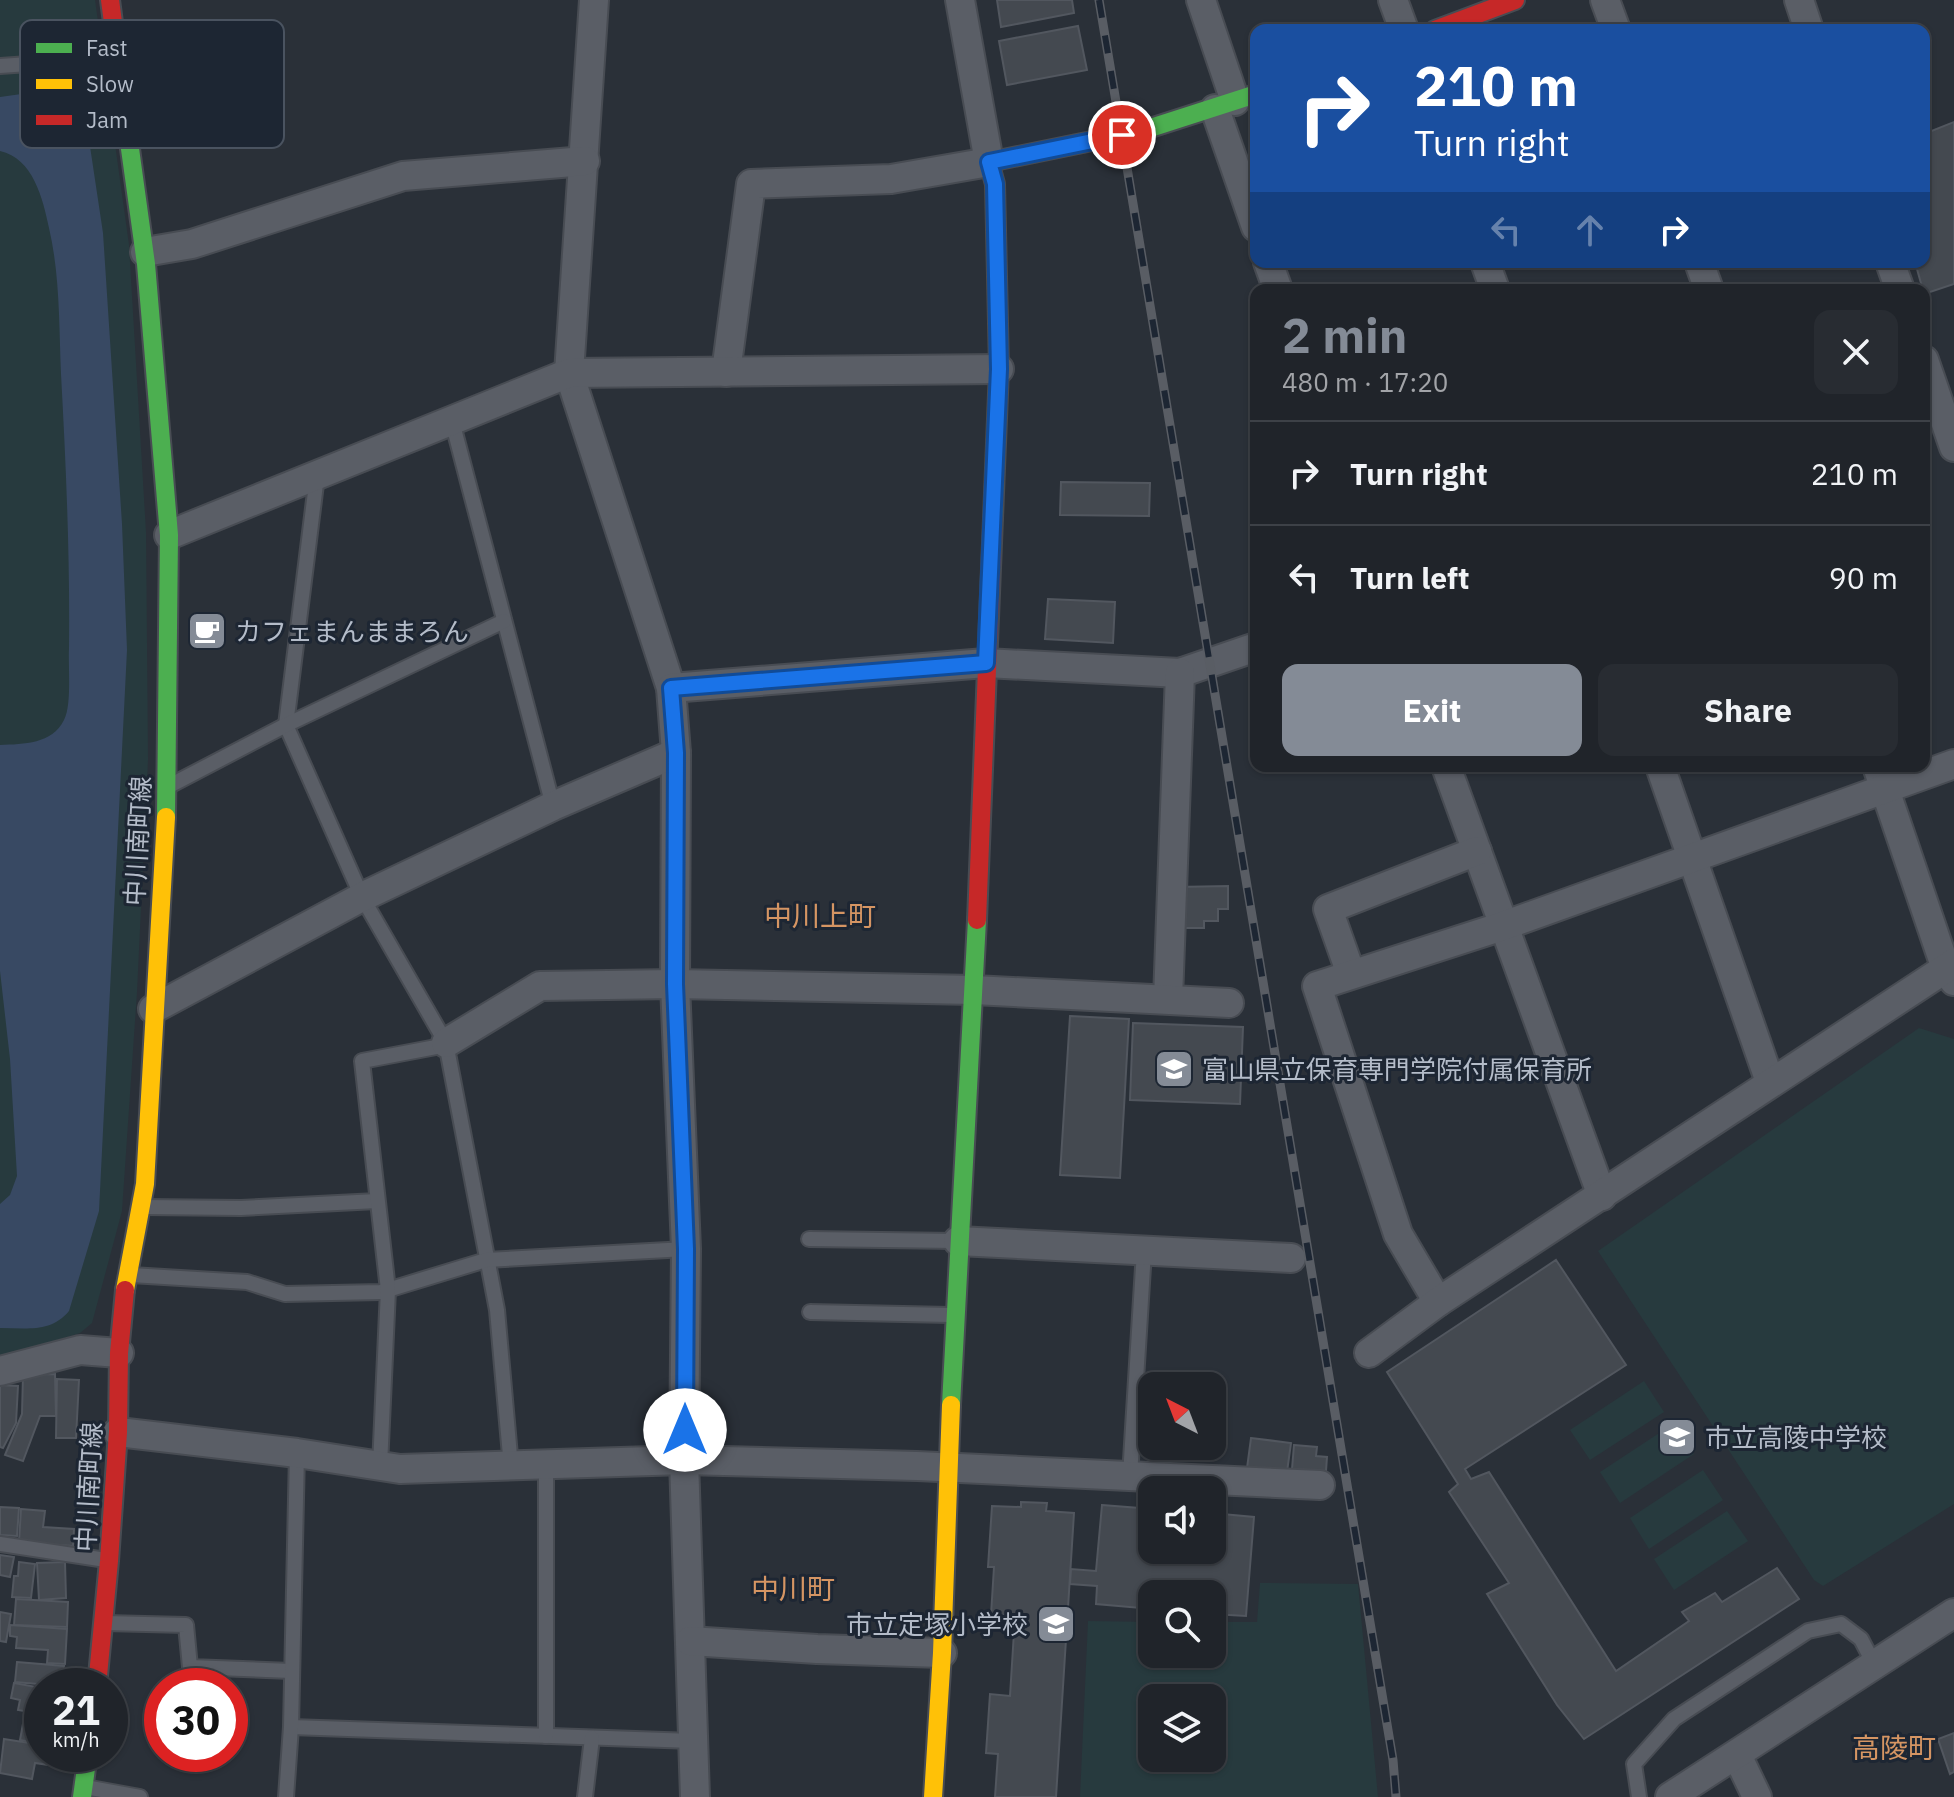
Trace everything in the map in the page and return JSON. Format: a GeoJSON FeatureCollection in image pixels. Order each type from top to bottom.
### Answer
{"type":"FeatureCollection","features":[{"type":"Feature","properties":{"kind":"street","name":"中川南町線"},"geometry":{"type":"LineString","coordinates":[[110,0],[113,20]]}},
{"type":"Feature","properties":{"kind":"street"},"geometry":{"type":"LineString","coordinates":[[594,0],[569,373],[671,688],[676,753],[675,984],[686,1249],[684,1460],[695,1797]]}},
{"type":"Feature","properties":{"kind":"street"},"geometry":{"type":"LineString","coordinates":[[933,1797],[942,1653],[954,1315],[974,990],[999,369],[995,184],[960,0]]}},
{"type":"Feature","properties":{"kind":"street"},"geometry":{"type":"LineString","coordinates":[[1201,0],[1235,102],[1250,191]]}},
{"type":"Feature","properties":{"kind":"street"},"geometry":{"type":"LineString","coordinates":[[1393,0],[1402,24]]}},
{"type":"Feature","properties":{"kind":"street"},"geometry":{"type":"LineString","coordinates":[[1451,24],[1515,0]]}},
{"type":"Feature","properties":{"kind":"street"},"geometry":{"type":"LineString","coordinates":[[1605,0],[1614,24]]}},
{"type":"Feature","properties":{"kind":"street"},"geometry":{"type":"LineString","coordinates":[[1799,0],[1807,24]]}},
{"type":"Feature","properties":{"kind":"street"},"geometry":{"type":"LineString","coordinates":[[726,372],[751,184],[891,179],[1141,131],[1235,102]]}},
{"type":"Feature","properties":{"kind":"street","name":"中川南町線"},"geometry":{"type":"LineString","coordinates":[[99,1668],[118,1432],[119,1353],[127,1274],[145,1184],[168,787],[169,535],[145,252],[130,148]]}},
{"type":"Feature","properties":{"kind":"street"},"geometry":{"type":"LineString","coordinates":[[145,252],[192,244],[403,176],[585,161]]}},
{"type":"Feature","properties":{"kind":"street"},"geometry":{"type":"LineString","coordinates":[[169,535],[569,373],[999,369]]}},
{"type":"Feature","properties":{"kind":"street"},"geometry":{"type":"LineString","coordinates":[[1930,379],[1954,447]]}},
{"type":"Feature","properties":{"kind":"street"},"geometry":{"type":"LineString","coordinates":[[671,688],[986,663],[1180,673],[1250,649]]}},
{"type":"Feature","properties":{"kind":"street"},"geometry":{"type":"LineString","coordinates":[[1168,999],[1180,673]]}},
{"type":"Feature","properties":{"kind":"street"},"geometry":{"type":"LineString","coordinates":[[153,1009],[362,897],[553,806],[676,753]]}},
{"type":"Feature","properties":{"kind":"street"},"geometry":{"type":"LineString","coordinates":[[1930,768],[1954,764]]}},
{"type":"Feature","properties":{"kind":"street"},"geometry":{"type":"LineString","coordinates":[[1448,772],[1602,1196]]}},
{"type":"Feature","properties":{"kind":"street"},"geometry":{"type":"LineString","coordinates":[[1662,772],[1770,1082]]}},
{"type":"Feature","properties":{"kind":"street"},"geometry":{"type":"LineString","coordinates":[[1438,1302],[1398,1234],[1317,986],[1503,926],[1692,859],[1881,777],[1909,772]]}},
{"type":"Feature","properties":{"kind":"street"},"geometry":{"type":"LineString","coordinates":[[1369,1353],[1438,1302],[1770,1082],[1951,971],[1881,777]]}},
{"type":"Feature","properties":{"kind":"street"},"geometry":{"type":"LineString","coordinates":[[1351,974],[1328,909],[1477,851]]}},
{"type":"Feature","properties":{"kind":"street"},"geometry":{"type":"LineString","coordinates":[[446,1043],[540,986],[675,984],[974,990],[1229,1003]]}},
{"type":"Feature","properties":{"kind":"street"},"geometry":{"type":"LineString","coordinates":[[958,1241],[1291,1258]]}},
{"type":"Feature","properties":{"kind":"street"},"geometry":{"type":"LineString","coordinates":[[0,1371],[80,1350],[119,1353]]}},
{"type":"Feature","properties":{"kind":"street"},"geometry":{"type":"LineString","coordinates":[[118,1432],[297,1453],[400,1469],[684,1460],[1130,1476],[1274,1488],[1320,1485]]}},
{"type":"Feature","properties":{"kind":"street"},"geometry":{"type":"LineString","coordinates":[[1670,1797],[1954,1613]]}},
{"type":"Feature","properties":{"kind":"street"},"geometry":{"type":"LineString","coordinates":[[690,1641],[942,1653]]}},
{"type":"Feature","properties":{"kind":"street"},"geometry":{"type":"LineString","coordinates":[[1737,1755],[1757,1797]]}},
{"type":"Feature","properties":{"kind":"street"},"geometry":{"type":"LineString","coordinates":[[83,1792],[86,1772]]}},
{"type":"Feature","properties":{"kind":"lane"},"geometry":{"type":"LineString","coordinates":[[452,421],[553,806]]}},
{"type":"Feature","properties":{"kind":"lane"},"geometry":{"type":"LineString","coordinates":[[317,476],[286,725],[362,897],[446,1043],[497,1310],[511,1467]]}},
{"type":"Feature","properties":{"kind":"lane"},"geometry":{"type":"LineString","coordinates":[[168,787],[286,725],[504,621]]}},
{"type":"Feature","properties":{"kind":"lane"},"geometry":{"type":"LineString","coordinates":[[380,1466],[388,1290],[362,1061],[446,1043]]}},
{"type":"Feature","properties":{"kind":"lane"},"geometry":{"type":"LineString","coordinates":[[140,1207],[241,1208],[377,1201]]}},
{"type":"Feature","properties":{"kind":"lane"},"geometry":{"type":"LineString","coordinates":[[809,1239],[958,1241]]}},
{"type":"Feature","properties":{"kind":"lane"},"geometry":{"type":"LineString","coordinates":[[127,1274],[247,1282],[285,1294],[388,1290],[486,1260],[686,1249]]}},
{"type":"Feature","properties":{"kind":"lane"},"geometry":{"type":"LineString","coordinates":[[1130,1476],[1144,1251]]}},
{"type":"Feature","properties":{"kind":"lane"},"geometry":{"type":"LineString","coordinates":[[810,1312],[954,1315]]}},
{"type":"Feature","properties":{"kind":"lane"},"geometry":{"type":"LineString","coordinates":[[286,1797],[291,1727],[297,1453]]}},
{"type":"Feature","properties":{"kind":"lane"},"geometry":{"type":"LineString","coordinates":[[546,1465],[546,1736]]}},
{"type":"Feature","properties":{"kind":"lane"},"geometry":{"type":"LineString","coordinates":[[0,1544],[109,1561]]}},
{"type":"Feature","properties":{"kind":"lane"},"geometry":{"type":"LineString","coordinates":[[105,1623],[186,1625],[190,1667],[291,1671]]}},
{"type":"Feature","properties":{"kind":"lane"},"geometry":{"type":"LineString","coordinates":[[1639,1797],[1634,1764],[1674,1719],[1808,1631],[1841,1624],[1861,1639],[1874,1664]]}},
{"type":"Feature","properties":{"kind":"lane"},"geometry":{"type":"LineString","coordinates":[[291,1727],[693,1741]]}},
{"type":"Feature","properties":{"kind":"lane"},"geometry":{"type":"LineString","coordinates":[[585,1797],[592,1738]]}},
{"type":"Feature","properties":{"kind":"lane"},"geometry":{"type":"LineString","coordinates":[[83,1792],[140,1797]]}},
{"type":"Feature","properties":{"kind":"green space"},"geometry":{"type":"Polygon","coordinates":[[[0,0],[95,0],[98,20],[20,20],[20,148],[116,148],[129,245],[146,532],[148,760],[122,1211],[92,1323],[80,1333],[0,1358],[0,0]]]}},
{"type":"Feature","properties":{"kind":"green space"},"geometry":{"type":"Polygon","coordinates":[[[1919,1028],[1954,1039],[1954,1504],[1823,1586],[1814,1580],[1598,1251],[1919,1028]]]}},
{"type":"Feature","properties":{"kind":"green space"},"geometry":{"type":"Polygon","coordinates":[[[1644,1381],[1664,1412],[1590,1460],[1570,1430],[1644,1381]]]}},
{"type":"Feature","properties":{"kind":"green space"},"geometry":{"type":"Polygon","coordinates":[[[1673,1424],[1694,1454],[1620,1503],[1600,1472],[1673,1424]]]}},
{"type":"Feature","properties":{"kind":"green space"},"geometry":{"type":"Polygon","coordinates":[[[1703,1470],[1723,1500],[1649,1549],[1630,1518],[1703,1470]]]}},
{"type":"Feature","properties":{"kind":"green space"},"geometry":{"type":"Polygon","coordinates":[[[1727,1511],[1748,1541],[1674,1590],[1654,1559],[1727,1511]]]}},
{"type":"Feature","properties":{"kind":"green space"},"geometry":{"type":"Polygon","coordinates":[[[1260,1583],[1358,1584],[1378,1797],[1080,1797],[1088,1621],[1138,1622],[1138,1668],[1226,1668],[1226,1622],[1257,1622],[1260,1583]]]}},
{"type":"Feature","properties":{"kind":"water"},"geometry":{"type":"Polygon","coordinates":[[[20,94],[20,148],[90,148],[103,233],[127,650],[99,1211],[69,1311],[54,1323],[29,1328],[0,1328],[0,1204],[10,1195],[17,1176],[10,1059],[0,971],[0,745],[45,738],[64,720],[69,695],[68,545],[53,246],[35,181],[21,162],[0,151],[0,97],[20,94]]]}},
{"type":"Feature","properties":{"kind":"building"},"geometry":{"type":"Polygon","coordinates":[[[997,0],[1072,0],[1074,13],[1001,27],[997,0]]]}},
{"type":"Feature","properties":{"kind":"building"},"geometry":{"type":"Polygon","coordinates":[[[1078,26],[1087,70],[1007,85],[999,41],[1078,26]]]}},
{"type":"Feature","properties":{"kind":"building"},"geometry":{"type":"Polygon","coordinates":[[[1954,122],[1954,284],[1930,292],[1930,284],[1921,284],[1917,268],[1930,268],[1930,132],[1954,122]]]}},
{"type":"Feature","properties":{"kind":"building"},"geometry":{"type":"Polygon","coordinates":[[[1061,482],[1150,483],[1149,516],[1060,515],[1061,482]]]}},
{"type":"Feature","properties":{"kind":"building"},"geometry":{"type":"Polygon","coordinates":[[[1048,599],[1115,602],[1113,643],[1045,639],[1048,599]]]}},
{"type":"Feature","properties":{"kind":"building"},"geometry":{"type":"Polygon","coordinates":[[[1228,886],[1228,909],[1218,909],[1218,921],[1204,921],[1204,928],[1176,928],[1176,887],[1228,886]]]}},
{"type":"Feature","properties":{"kind":"building"},"geometry":{"type":"Polygon","coordinates":[[[1070,1016],[1129,1019],[1120,1178],[1060,1175],[1070,1016]]]}},
{"type":"Feature","properties":{"kind":"building"},"geometry":{"type":"Polygon","coordinates":[[[1133,1023],[1243,1027],[1240,1104],[1130,1100],[1133,1023]]]}},
{"type":"Feature","properties":{"kind":"building"},"geometry":{"type":"Polygon","coordinates":[[[1556,1260],[1626,1365],[1465,1469],[1471,1479],[1489,1472],[1616,1671],[1689,1621],[1682,1612],[1715,1593],[1722,1602],[1777,1568],[1799,1599],[1584,1739],[1557,1705],[1487,1594],[1509,1583],[1449,1492],[1458,1484],[1387,1372],[1556,1260]]]}},
{"type":"Feature","properties":{"kind":"building"},"geometry":{"type":"Polygon","coordinates":[[[55,1374],[56,1416],[40,1416],[23,1461],[5,1455],[22,1414],[23,1375],[55,1374]]]}},
{"type":"Feature","properties":{"kind":"building"},"geometry":{"type":"Polygon","coordinates":[[[57,1379],[79,1380],[76,1438],[56,1438],[57,1379]]]}},
{"type":"Feature","properties":{"kind":"building"},"geometry":{"type":"Polygon","coordinates":[[[0,1385],[18,1386],[16,1423],[3,1448],[0,1447],[0,1385]]]}},
{"type":"Feature","properties":{"kind":"building"},"geometry":{"type":"Polygon","coordinates":[[[1251,1438],[1291,1443],[1287,1472],[1247,1468],[1251,1438]]]}},
{"type":"Feature","properties":{"kind":"building"},"geometry":{"type":"Polygon","coordinates":[[[1294,1445],[1317,1447],[1316,1456],[1327,1457],[1326,1471],[1292,1469],[1294,1445]]]}},
{"type":"Feature","properties":{"kind":"building"},"geometry":{"type":"Polygon","coordinates":[[[1021,1502],[1047,1503],[1046,1511],[1074,1513],[1056,1797],[995,1797],[998,1754],[986,1753],[990,1694],[1010,1696],[1015,1616],[991,1615],[994,1567],[988,1567],[992,1506],[1021,1507],[1021,1502]]]}},
{"type":"Feature","properties":{"kind":"building"},"geometry":{"type":"Polygon","coordinates":[[[1102,1505],[1138,1508],[1138,1564],[1226,1564],[1226,1514],[1254,1517],[1246,1616],[1226,1615],[1226,1580],[1138,1580],[1138,1608],[1096,1604],[1097,1586],[1070,1584],[1071,1569],[1096,1571],[1102,1505]]]}},
{"type":"Feature","properties":{"kind":"building"},"geometry":{"type":"Polygon","coordinates":[[[0,1507],[19,1508],[17,1536],[1,1535],[0,1539],[0,1507]]]}},
{"type":"Feature","properties":{"kind":"building"},"geometry":{"type":"Polygon","coordinates":[[[21,1509],[45,1511],[43,1527],[74,1529],[73,1546],[19,1542],[21,1509]]]}},
{"type":"Feature","properties":{"kind":"building"},"geometry":{"type":"Polygon","coordinates":[[[0,1555],[14,1557],[10,1577],[0,1575],[0,1555]]]}},
{"type":"Feature","properties":{"kind":"building"},"geometry":{"type":"Polygon","coordinates":[[[19,1562],[35,1564],[31,1598],[12,1597],[19,1562]]]}},
{"type":"Feature","properties":{"kind":"building"},"geometry":{"type":"Polygon","coordinates":[[[65,1562],[66,1598],[39,1600],[37,1563],[65,1562]]]}},
{"type":"Feature","properties":{"kind":"building"},"geometry":{"type":"Polygon","coordinates":[[[16,1599],[68,1602],[67,1627],[14,1625],[16,1599]]]}},
{"type":"Feature","properties":{"kind":"building"},"geometry":{"type":"Polygon","coordinates":[[[0,1612],[11,1614],[6,1642],[0,1641],[0,1612]]]}},
{"type":"Feature","properties":{"kind":"building"},"geometry":{"type":"Polygon","coordinates":[[[10,1625],[67,1629],[65,1664],[47,1663],[48,1650],[16,1648],[17,1637],[10,1636],[10,1625]]]}},
{"type":"Feature","properties":{"kind":"building"},"geometry":{"type":"Polygon","coordinates":[[[17,1662],[64,1666],[24,1668],[24,1683],[15,1682],[17,1662]]]}},
{"type":"Feature","properties":{"kind":"building"},"geometry":{"type":"Polygon","coordinates":[[[14,1683],[24,1685],[24,1711],[18,1710],[20,1700],[11,1698],[14,1683]]]}},
{"type":"Feature","properties":{"kind":"building"},"geometry":{"type":"Polygon","coordinates":[[[24,1718],[24,1741],[20,1740],[24,1718]]]}},
{"type":"Feature","properties":{"kind":"building"},"geometry":{"type":"Polygon","coordinates":[[[1954,1733],[1954,1772],[1950,1774],[1938,1739],[1954,1733]]]}},
{"type":"Feature","properties":{"kind":"building"},"geometry":{"type":"Polygon","coordinates":[[[4,1739],[24,1742],[24,1772],[33,1772],[32,1779],[0,1773],[4,1739]]]}},
{"type":"Feature","properties":{"kind":"railway"},"geometry":{"type":"LineString","coordinates":[[1099,0],[1393,1760],[1396,1797]]}},
{"type":"Feature","properties":{"kind":"traffic: fast"},"geometry":{"type":"LineString","coordinates":[[993,518],[999,369],[995,184],[989,162],[1141,131],[1250,96]]}},
{"type":"Feature","properties":{"kind":"traffic: fast"},"geometry":{"type":"LineString","coordinates":[[130,148],[146,264],[169,535],[166,817]]}},
{"type":"Feature","properties":{"kind":"traffic: fast"},"geometry":{"type":"LineString","coordinates":[[951,1405],[977,920]]}},
{"type":"Feature","properties":{"kind":"traffic: fast"},"geometry":{"type":"LineString","coordinates":[[82,1797],[85,1772]]}},
{"type":"Feature","properties":{"kind":"traffic: slow"},"geometry":{"type":"LineString","coordinates":[[125,1290],[145,1184],[166,817]]}},
{"type":"Feature","properties":{"kind":"traffic: slow"},"geometry":{"type":"LineString","coordinates":[[933,1797],[951,1405]]}},
{"type":"Feature","properties":{"kind":"traffic: jam"},"geometry":{"type":"LineString","coordinates":[[110,0],[113,20]]}},
{"type":"Feature","properties":{"kind":"traffic: jam"},"geometry":{"type":"LineString","coordinates":[[1451,24],[1515,0]]}},
{"type":"Feature","properties":{"kind":"traffic: jam"},"geometry":{"type":"LineString","coordinates":[[977,920],[993,518]]}},
{"type":"Feature","properties":{"kind":"traffic: jam"},"geometry":{"type":"LineString","coordinates":[[99,1668],[118,1432],[119,1353],[125,1290]]}},
{"type":"Feature","properties":{"kind":"place","name":"カフェまんままろん"},"geometry":{"type":"Point","coordinates":[207,631]}},
{"type":"Feature","properties":{"kind":"place","name":"富山県立保育専門学院付属保育所"},"geometry":{"type":"Point","coordinates":[1174,1069]}},
{"type":"Feature","properties":{"kind":"place","name":"市立高陵中学校"},"geometry":{"type":"Point","coordinates":[1677,1437]}},
{"type":"Feature","properties":{"kind":"place","name":"市立定塚小学校"},"geometry":{"type":"Point","coordinates":[1056,1624]}},
{"type":"Feature","properties":{"kind":"district","name":"中川上町"},"geometry":{"type":"Point","coordinates":[820,915]}},
{"type":"Feature","properties":{"kind":"district","name":"中川町"},"geometry":{"type":"Point","coordinates":[793,1588]}},
{"type":"Feature","properties":{"kind":"district","name":"高陵町"},"geometry":{"type":"Point","coordinates":[1894,1747]}},
{"type":"Feature","properties":{"kind":"route"},"geometry":{"type":"LineString","coordinates":[[685,1430],[686,1249],[675,984],[676,753],[671,688],[986,663],[999,369],[995,184],[989,162],[1122,135]]}}]}
